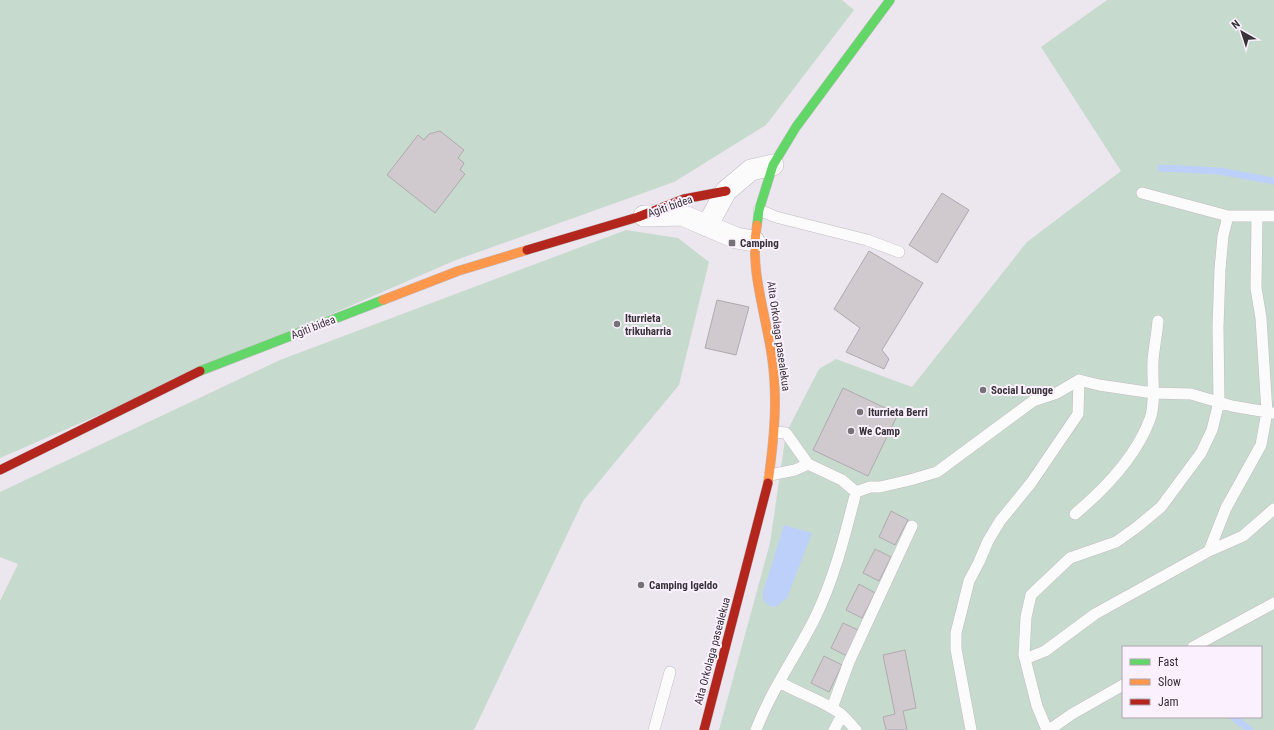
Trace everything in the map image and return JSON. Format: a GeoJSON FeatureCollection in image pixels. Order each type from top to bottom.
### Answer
{"type":"FeatureCollection","features":[{"type":"Feature","properties":{"kind":"street","name":"Aita Orkolaga pasealekua"},"geometry":{"type":"LineString","coordinates":[[704,730],[757,533],[770,475],[775,432],[776,404],[772,358],[758,281],[754,241],[759,210],[773,165],[796,127],[890,0]]}},
{"type":"Feature","properties":{"kind":"street","name":"Agiti bidea"},"geometry":{"type":"LineString","coordinates":[[707,226],[726,191],[751,170],[773,165]]}},
{"type":"Feature","properties":{"kind":"street","name":"Agiti bidea"},"geometry":{"type":"LineString","coordinates":[[0,470],[212,365],[458,271],[638,217],[684,199],[726,191]]}},
{"type":"Feature","properties":{"kind":"street","name":"Agiti bidea"},"geometry":{"type":"LineString","coordinates":[[638,217],[682,215],[736,238],[754,241]]}},
{"type":"Feature","properties":{"kind":"lane"},"geometry":{"type":"LineString","coordinates":[[1142,193],[1228,216],[1274,216]]}},
{"type":"Feature","properties":{"kind":"lane"},"geometry":{"type":"LineString","coordinates":[[759,210],[776,217],[867,240],[899,252]]}},
{"type":"Feature","properties":{"kind":"lane"},"geometry":{"type":"LineString","coordinates":[[1122,686],[1072,714],[1048,730],[1038,706],[1026,659],[1026,617],[1032,595],[1070,558],[1116,542],[1161,507],[1201,452],[1212,430],[1219,402],[1218,327],[1220,269],[1223,236],[1228,216]]}},
{"type":"Feature","properties":{"kind":"lane"},"geometry":{"type":"LineString","coordinates":[[1209,551],[1226,508],[1260,445],[1270,412],[1261,318],[1256,288],[1257,217]]}},
{"type":"Feature","properties":{"kind":"lane"},"geometry":{"type":"LineString","coordinates":[[1075,514],[1100,492],[1136,448],[1151,418],[1153,360],[1158,321]]}},
{"type":"Feature","properties":{"kind":"lane"},"geometry":{"type":"LineString","coordinates":[[856,492],[870,487],[880,487],[937,472],[1033,401],[1057,393],[1079,380],[1099,385],[1153,392],[1191,394],[1219,402],[1270,412]]}},
{"type":"Feature","properties":{"kind":"lane"},"geometry":{"type":"LineString","coordinates":[[971,730],[956,641],[958,618],[966,597],[968,581],[979,562],[988,540],[1000,521],[1031,483],[1078,414],[1079,380]]}},
{"type":"Feature","properties":{"kind":"lane"},"geometry":{"type":"LineString","coordinates":[[775,432],[786,433],[808,464],[842,480],[856,492]]}},
{"type":"Feature","properties":{"kind":"lane"},"geometry":{"type":"LineString","coordinates":[[770,475],[795,470],[808,464]]}},
{"type":"Feature","properties":{"kind":"lane"},"geometry":{"type":"LineString","coordinates":[[756,730],[764,709],[815,618],[824,597],[844,537],[856,492]]}},
{"type":"Feature","properties":{"kind":"lane"},"geometry":{"type":"LineString","coordinates":[[1026,659],[1046,651],[1095,614],[1209,551],[1243,536],[1274,509]]}},
{"type":"Feature","properties":{"kind":"lane"},"geometry":{"type":"LineString","coordinates":[[832,708],[849,662],[912,526]]}},
{"type":"Feature","properties":{"kind":"lane"},"geometry":{"type":"LineString","coordinates":[[1195,646],[1274,603]]}},
{"type":"Feature","properties":{"kind":"lane"},"geometry":{"type":"LineString","coordinates":[[654,730],[670,672]]}},
{"type":"Feature","properties":{"kind":"lane"},"geometry":{"type":"LineString","coordinates":[[780,682],[798,693],[832,708],[842,715],[856,730]]}},
{"type":"Feature","properties":{"kind":"lane"},"geometry":{"type":"LineString","coordinates":[[834,730],[842,715]]}},
{"type":"Feature","properties":{"kind":"green space"},"geometry":{"type":"Polygon","coordinates":[[[0,0],[842,0],[854,10],[766,125],[674,182],[456,260],[0,458],[0,0]]]}},
{"type":"Feature","properties":{"kind":"green space"},"geometry":{"type":"Polygon","coordinates":[[[1107,0],[1274,0],[1274,730],[719,730],[770,543],[786,433],[819,369],[836,359],[912,387],[1027,242],[1121,171],[1041,47],[1107,0]]]}},
{"type":"Feature","properties":{"kind":"green space"},"geometry":{"type":"Polygon","coordinates":[[[626,230],[678,238],[709,262],[679,385],[583,501],[474,730],[0,730],[0,601],[18,564],[0,557],[0,492],[280,360],[626,230]]]}},
{"type":"Feature","properties":{"kind":"water"},"geometry":{"type":"Polygon","coordinates":[[[784,525],[812,533],[787,598],[775,607],[769,606],[763,600],[763,592],[784,525]]]}},
{"type":"Feature","properties":{"kind":"building"},"geometry":{"type":"Polygon","coordinates":[[[440,131],[464,150],[458,158],[464,163],[460,170],[465,174],[435,213],[387,175],[418,135],[424,140],[429,134],[440,131]]]}},
{"type":"Feature","properties":{"kind":"building"},"geometry":{"type":"Polygon","coordinates":[[[942,193],[969,210],[937,263],[909,245],[942,193]]]}},
{"type":"Feature","properties":{"kind":"building"},"geometry":{"type":"Polygon","coordinates":[[[869,251],[923,283],[882,350],[889,359],[884,369],[846,352],[860,328],[834,309],[869,251]]]}},
{"type":"Feature","properties":{"kind":"building"},"geometry":{"type":"Polygon","coordinates":[[[717,300],[749,307],[736,355],[705,348],[717,300]]]}},
{"type":"Feature","properties":{"kind":"building"},"geometry":{"type":"Polygon","coordinates":[[[843,388],[898,414],[868,476],[813,450],[843,388]]]}},
{"type":"Feature","properties":{"kind":"building"},"geometry":{"type":"Polygon","coordinates":[[[891,511],[908,520],[895,545],[879,537],[891,511]]]}},
{"type":"Feature","properties":{"kind":"building"},"geometry":{"type":"Polygon","coordinates":[[[875,549],[891,557],[879,581],[863,573],[875,549]]]}},
{"type":"Feature","properties":{"kind":"building"},"geometry":{"type":"Polygon","coordinates":[[[859,584],[875,593],[862,618],[846,610],[859,584]]]}},
{"type":"Feature","properties":{"kind":"building"},"geometry":{"type":"Polygon","coordinates":[[[843,623],[860,631],[847,656],[831,648],[843,623]]]}},
{"type":"Feature","properties":{"kind":"building"},"geometry":{"type":"Polygon","coordinates":[[[905,650],[916,708],[903,711],[907,730],[886,730],[883,717],[895,714],[883,655],[905,650]]]}},
{"type":"Feature","properties":{"kind":"building"},"geometry":{"type":"Polygon","coordinates":[[[824,656],[842,665],[829,692],[811,683],[824,656]]]}},
{"type":"Feature","properties":{"kind":"waterway"},"geometry":{"type":"LineString","coordinates":[[1161,168],[1219,171],[1274,181]]}},
{"type":"Feature","properties":{"kind":"waterway"},"geometry":{"type":"LineString","coordinates":[[1234,718],[1250,730]]}},
{"type":"Feature","properties":{"kind":"traffic: fast"},"geometry":{"type":"LineString","coordinates":[[757,225],[759,210],[773,165],[796,127],[890,0]]}},
{"type":"Feature","properties":{"kind":"traffic: fast"},"geometry":{"type":"LineString","coordinates":[[200,371],[383,300]]}},
{"type":"Feature","properties":{"kind":"traffic: slow"},"geometry":{"type":"LineString","coordinates":[[757,225],[755,258],[759,292],[772,358],[775,389],[772,451],[768,483]]}},
{"type":"Feature","properties":{"kind":"traffic: slow"},"geometry":{"type":"LineString","coordinates":[[383,300],[458,271],[527,250]]}},
{"type":"Feature","properties":{"kind":"traffic: jam"},"geometry":{"type":"LineString","coordinates":[[527,250],[638,217],[684,199],[726,191]]}},
{"type":"Feature","properties":{"kind":"traffic: jam"},"geometry":{"type":"LineString","coordinates":[[0,470],[200,371]]}},
{"type":"Feature","properties":{"kind":"traffic: jam"},"geometry":{"type":"LineString","coordinates":[[704,730],[768,483]]}},
{"type":"Feature","properties":{"kind":"place","name":"Camping"},"geometry":{"type":"Point","coordinates":[732,243]}},
{"type":"Feature","properties":{"kind":"place","name":"Iturrieta trikuharria"},"geometry":{"type":"Point","coordinates":[617,324]}},
{"type":"Feature","properties":{"kind":"place","name":"Social Lounge"},"geometry":{"type":"Point","coordinates":[983,390]}},
{"type":"Feature","properties":{"kind":"place","name":"Iturrieta Berri"},"geometry":{"type":"Point","coordinates":[860,412]}},
{"type":"Feature","properties":{"kind":"place","name":"We Camp"},"geometry":{"type":"Point","coordinates":[851,431]}},
{"type":"Feature","properties":{"kind":"place","name":"Camping Igeldo"},"geometry":{"type":"Point","coordinates":[641,585]}}]}
